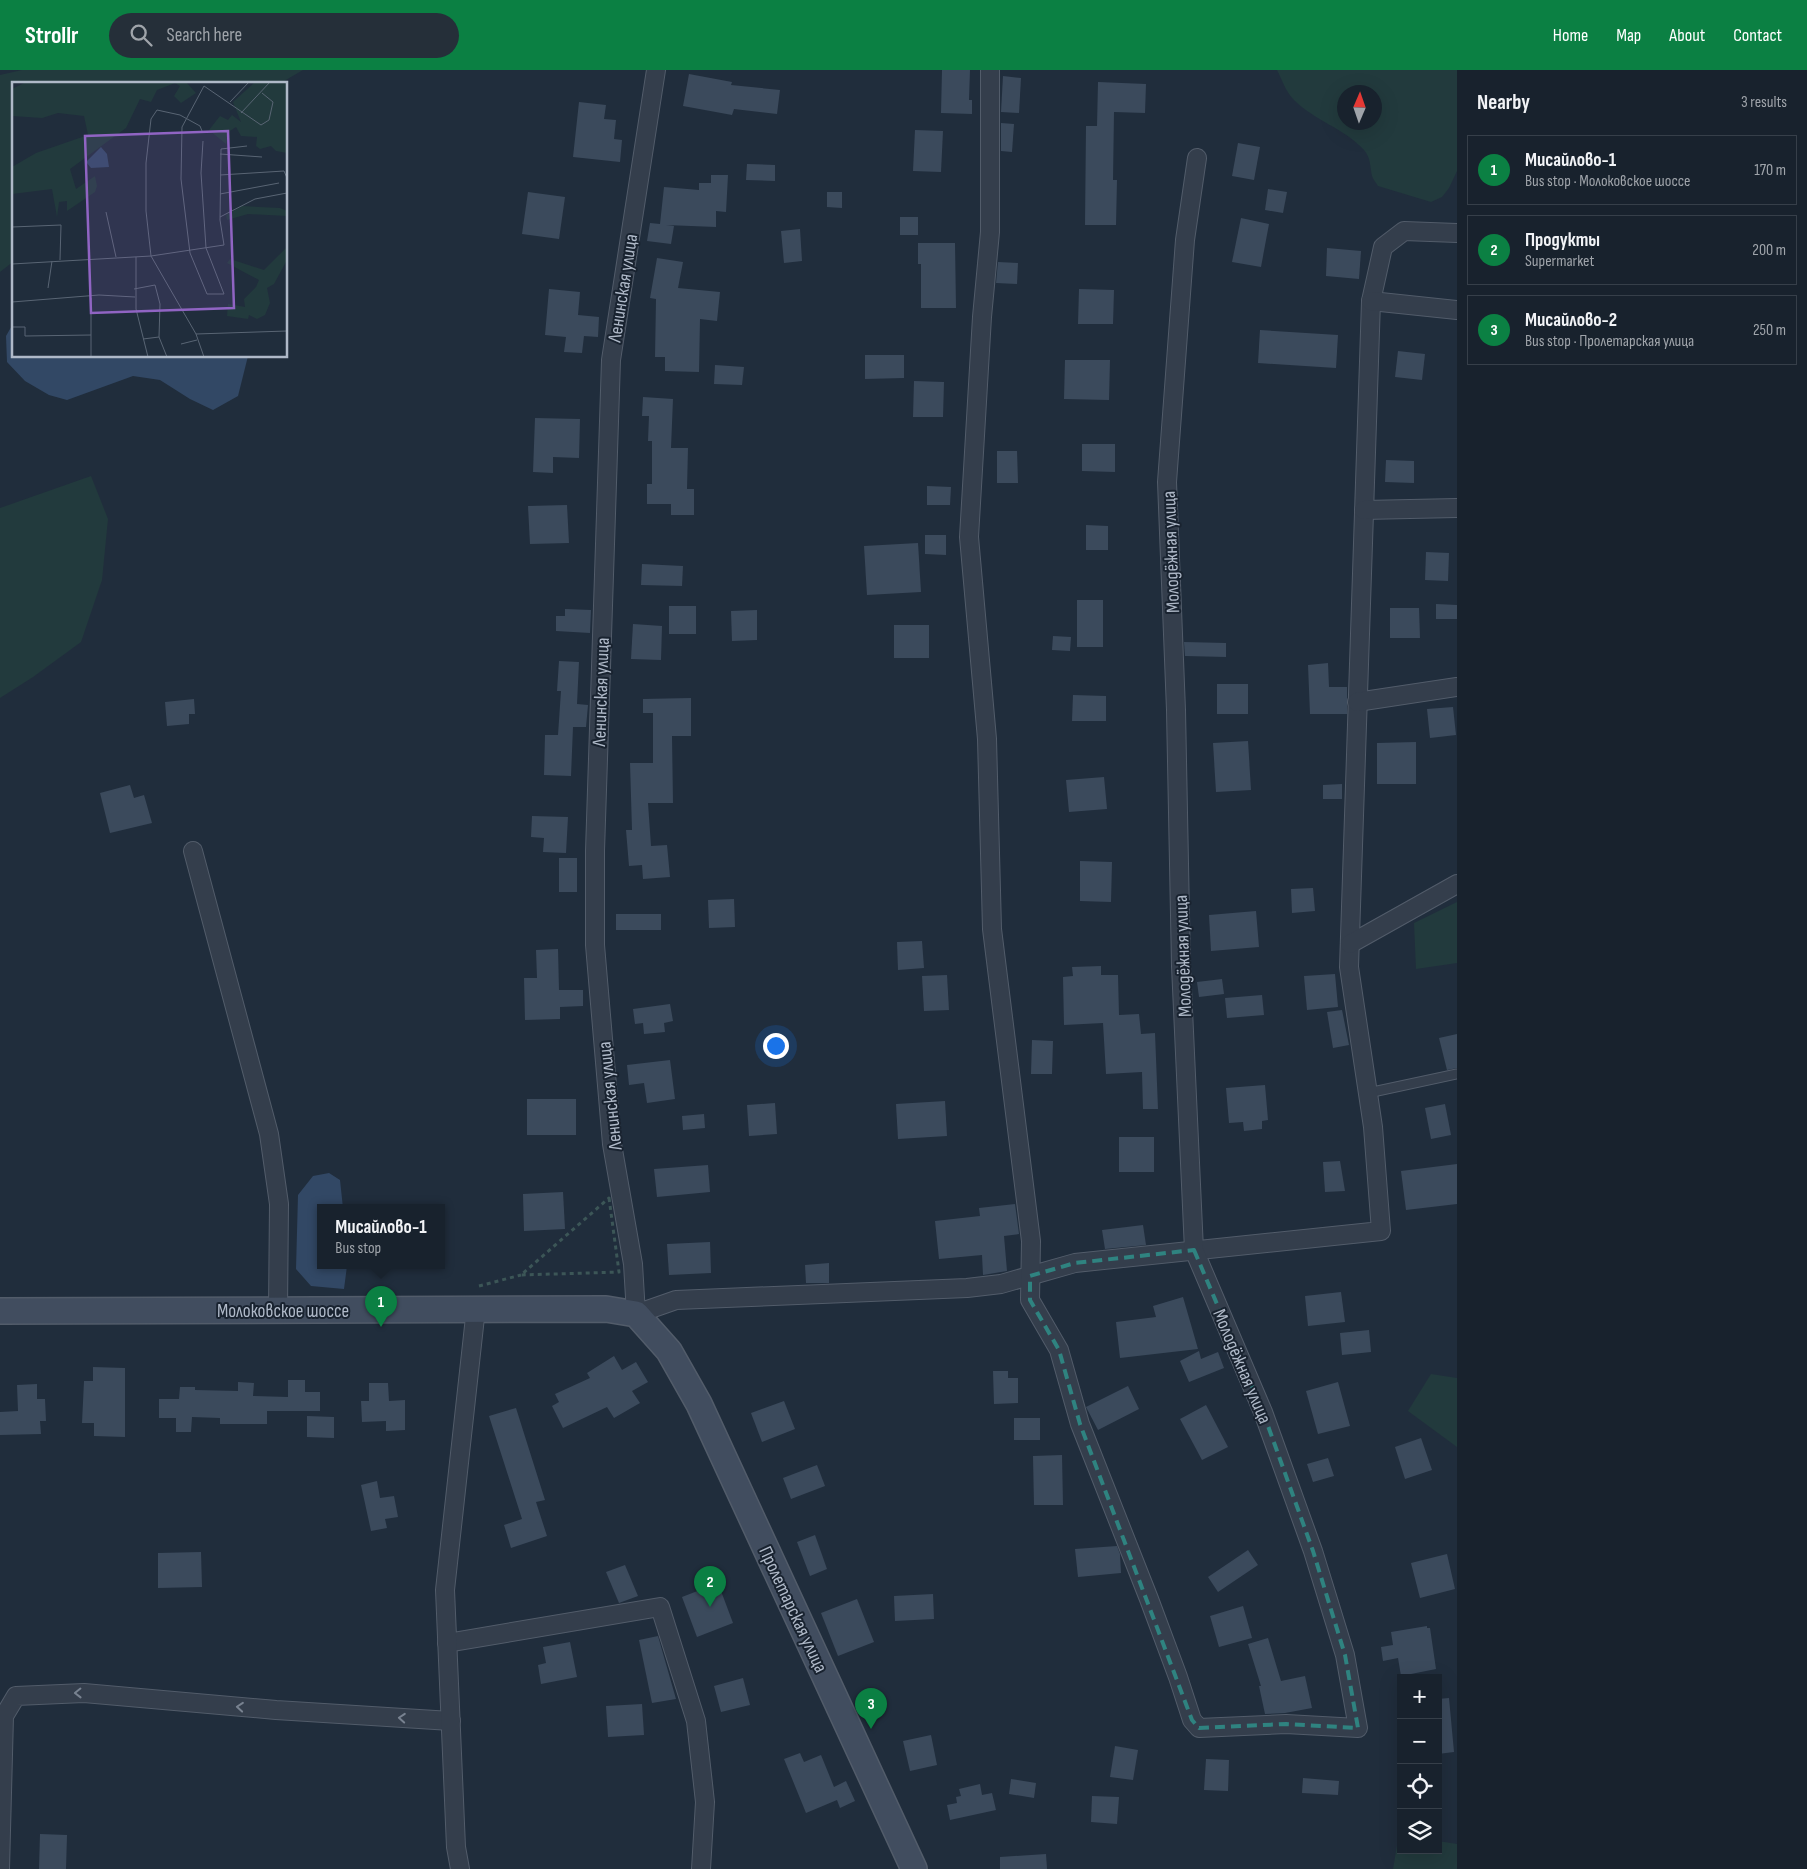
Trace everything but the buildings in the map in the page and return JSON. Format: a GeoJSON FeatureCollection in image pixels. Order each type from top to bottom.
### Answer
{"type":"FeatureCollection","features":[{"type":"Feature","properties":{"kind":"main road","name":"Молоковское шоссе"},"geometry":{"type":"LineString","coordinates":[[0,1311],[476,1308],[606,1309],[636,1314]]}},
{"type":"Feature","properties":{"kind":"main road","name":"Пролетарская улица"},"geometry":{"type":"LineString","coordinates":[[636,1314],[669,1351],[699,1404],[914,1869]]}},
{"type":"Feature","properties":{"kind":"street","name":"Ленинская улица"},"geometry":{"type":"LineString","coordinates":[[636,1314],[633,1264],[612,1144],[595,945],[595,851],[611,360],[656,70]]}},
{"type":"Feature","properties":{"kind":"street"},"geometry":{"type":"LineString","coordinates":[[990,70],[990,232],[982,317],[969,537],[987,739],[992,929],[1031,1241],[1030,1276]]}},
{"type":"Feature","properties":{"kind":"street","name":"Молодёжная улица"},"geometry":{"type":"LineString","coordinates":[[1030,1276],[1030,1300],[1059,1350],[1080,1424],[1156,1616],[1192,1720],[1199,1728],[1286,1724],[1358,1728],[1345,1654],[1313,1551],[1263,1412],[1194,1250],[1181,966],[1176,710],[1167,482],[1185,240],[1197,158]]}},
{"type":"Feature","properties":{"kind":"street"},"geometry":{"type":"LineString","coordinates":[[636,1314],[676,1300],[967,1288],[1001,1284],[1075,1263],[1382,1231],[1373,1127],[1349,967],[1371,301],[1384,247],[1404,231],[1457,233]]}},
{"type":"Feature","properties":{"kind":"street"},"geometry":{"type":"LineString","coordinates":[[1371,301],[1457,310]]}},
{"type":"Feature","properties":{"kind":"street"},"geometry":{"type":"LineString","coordinates":[[1364,510],[1457,508]]}},
{"type":"Feature","properties":{"kind":"street"},"geometry":{"type":"LineString","coordinates":[[1357,702],[1457,687]]}},
{"type":"Feature","properties":{"kind":"street"},"geometry":{"type":"LineString","coordinates":[[193,851],[269,1134],[279,1204],[278,1310]]}},
{"type":"Feature","properties":{"kind":"street"},"geometry":{"type":"LineString","coordinates":[[1350,944],[1457,884]]}},
{"type":"Feature","properties":{"kind":"street"},"geometry":{"type":"LineString","coordinates":[[460,1869],[456,1847],[445,1590],[476,1308]]}},
{"type":"Feature","properties":{"kind":"street"},"geometry":{"type":"LineString","coordinates":[[447,1643],[660,1607],[696,1721],[705,1802],[701,1869]]}},
{"type":"Feature","properties":{"kind":"street"},"geometry":{"type":"LineString","coordinates":[[0,1869],[2,1716],[16,1696],[84,1693],[276,1710],[450,1721]]}},
{"type":"Feature","properties":{"kind":"lane"},"geometry":{"type":"LineString","coordinates":[[1368,1093],[1457,1074]]}},
{"type":"Feature","properties":{"kind":"path"},"geometry":{"type":"LineString","coordinates":[[609,1198],[619,1272],[522,1275],[551,1249],[609,1198]]}},
{"type":"Feature","properties":{"kind":"highlighted area"},"geometry":{"type":"Polygon","coordinates":[[[1194,1250],[1263,1412],[1313,1551],[1345,1655],[1358,1728],[1286,1724],[1199,1728],[1192,1720],[1080,1424],[1059,1350],[1030,1300],[1030,1276],[1075,1263],[1194,1250]]]}},
{"type":"Feature","properties":{"kind":"green space"},"geometry":{"type":"Polygon","coordinates":[[[22,70],[303,70],[282,82],[12,82],[12,263],[0,272],[0,75],[22,70]]]}},
{"type":"Feature","properties":{"kind":"green space"},"geometry":{"type":"Polygon","coordinates":[[[1277,70],[1457,70],[1457,171],[1449,188],[1442,197],[1431,202],[1378,186],[1372,176],[1369,159],[1364,150],[1338,130],[1382,130],[1382,85],[1337,85],[1337,129],[1311,114],[1294,100],[1286,90],[1277,70]]]}},
{"type":"Feature","properties":{"kind":"green space"},"geometry":{"type":"Polygon","coordinates":[[[91,476],[108,519],[102,580],[81,642],[0,698],[0,508],[91,476]]]}},
{"type":"Feature","properties":{"kind":"green space"},"geometry":{"type":"Polygon","coordinates":[[[1457,902],[1457,963],[1416,969],[1414,923],[1457,902]]]}},
{"type":"Feature","properties":{"kind":"green space"},"geometry":{"type":"Polygon","coordinates":[[[1431,1374],[1457,1378],[1457,1447],[1408,1411],[1431,1374]]]}},
{"type":"Feature","properties":{"kind":"green space"},"geometry":{"type":"Polygon","coordinates":[[[1442,1842],[1457,1844],[1457,1869],[1393,1869],[1397,1845],[1397,1854],[1442,1854],[1442,1842]]]}},
{"type":"Feature","properties":{"kind":"water"},"geometry":{"type":"Polygon","coordinates":[[[12,326],[12,358],[248,358],[238,396],[213,410],[190,399],[160,380],[133,376],[67,400],[49,395],[25,381],[7,362],[6,336],[12,326]]]}},
{"type":"Feature","properties":{"kind":"water"},"geometry":{"type":"Polygon","coordinates":[[[329,1173],[340,1180],[343,1204],[317,1204],[317,1269],[347,1269],[344,1289],[311,1286],[296,1269],[298,1195],[313,1176],[329,1173]]]}},
{"type":"Feature","properties":{"kind":"place","name":"Мисайлово-1"},"geometry":{"type":"Point","coordinates":[381,1327]}},
{"type":"Feature","properties":{"kind":"place","name":"Продукты"},"geometry":{"type":"Point","coordinates":[710,1607]}},
{"type":"Feature","properties":{"kind":"place","name":"Мисайлово-2"},"geometry":{"type":"Point","coordinates":[871,1729]}}]}
